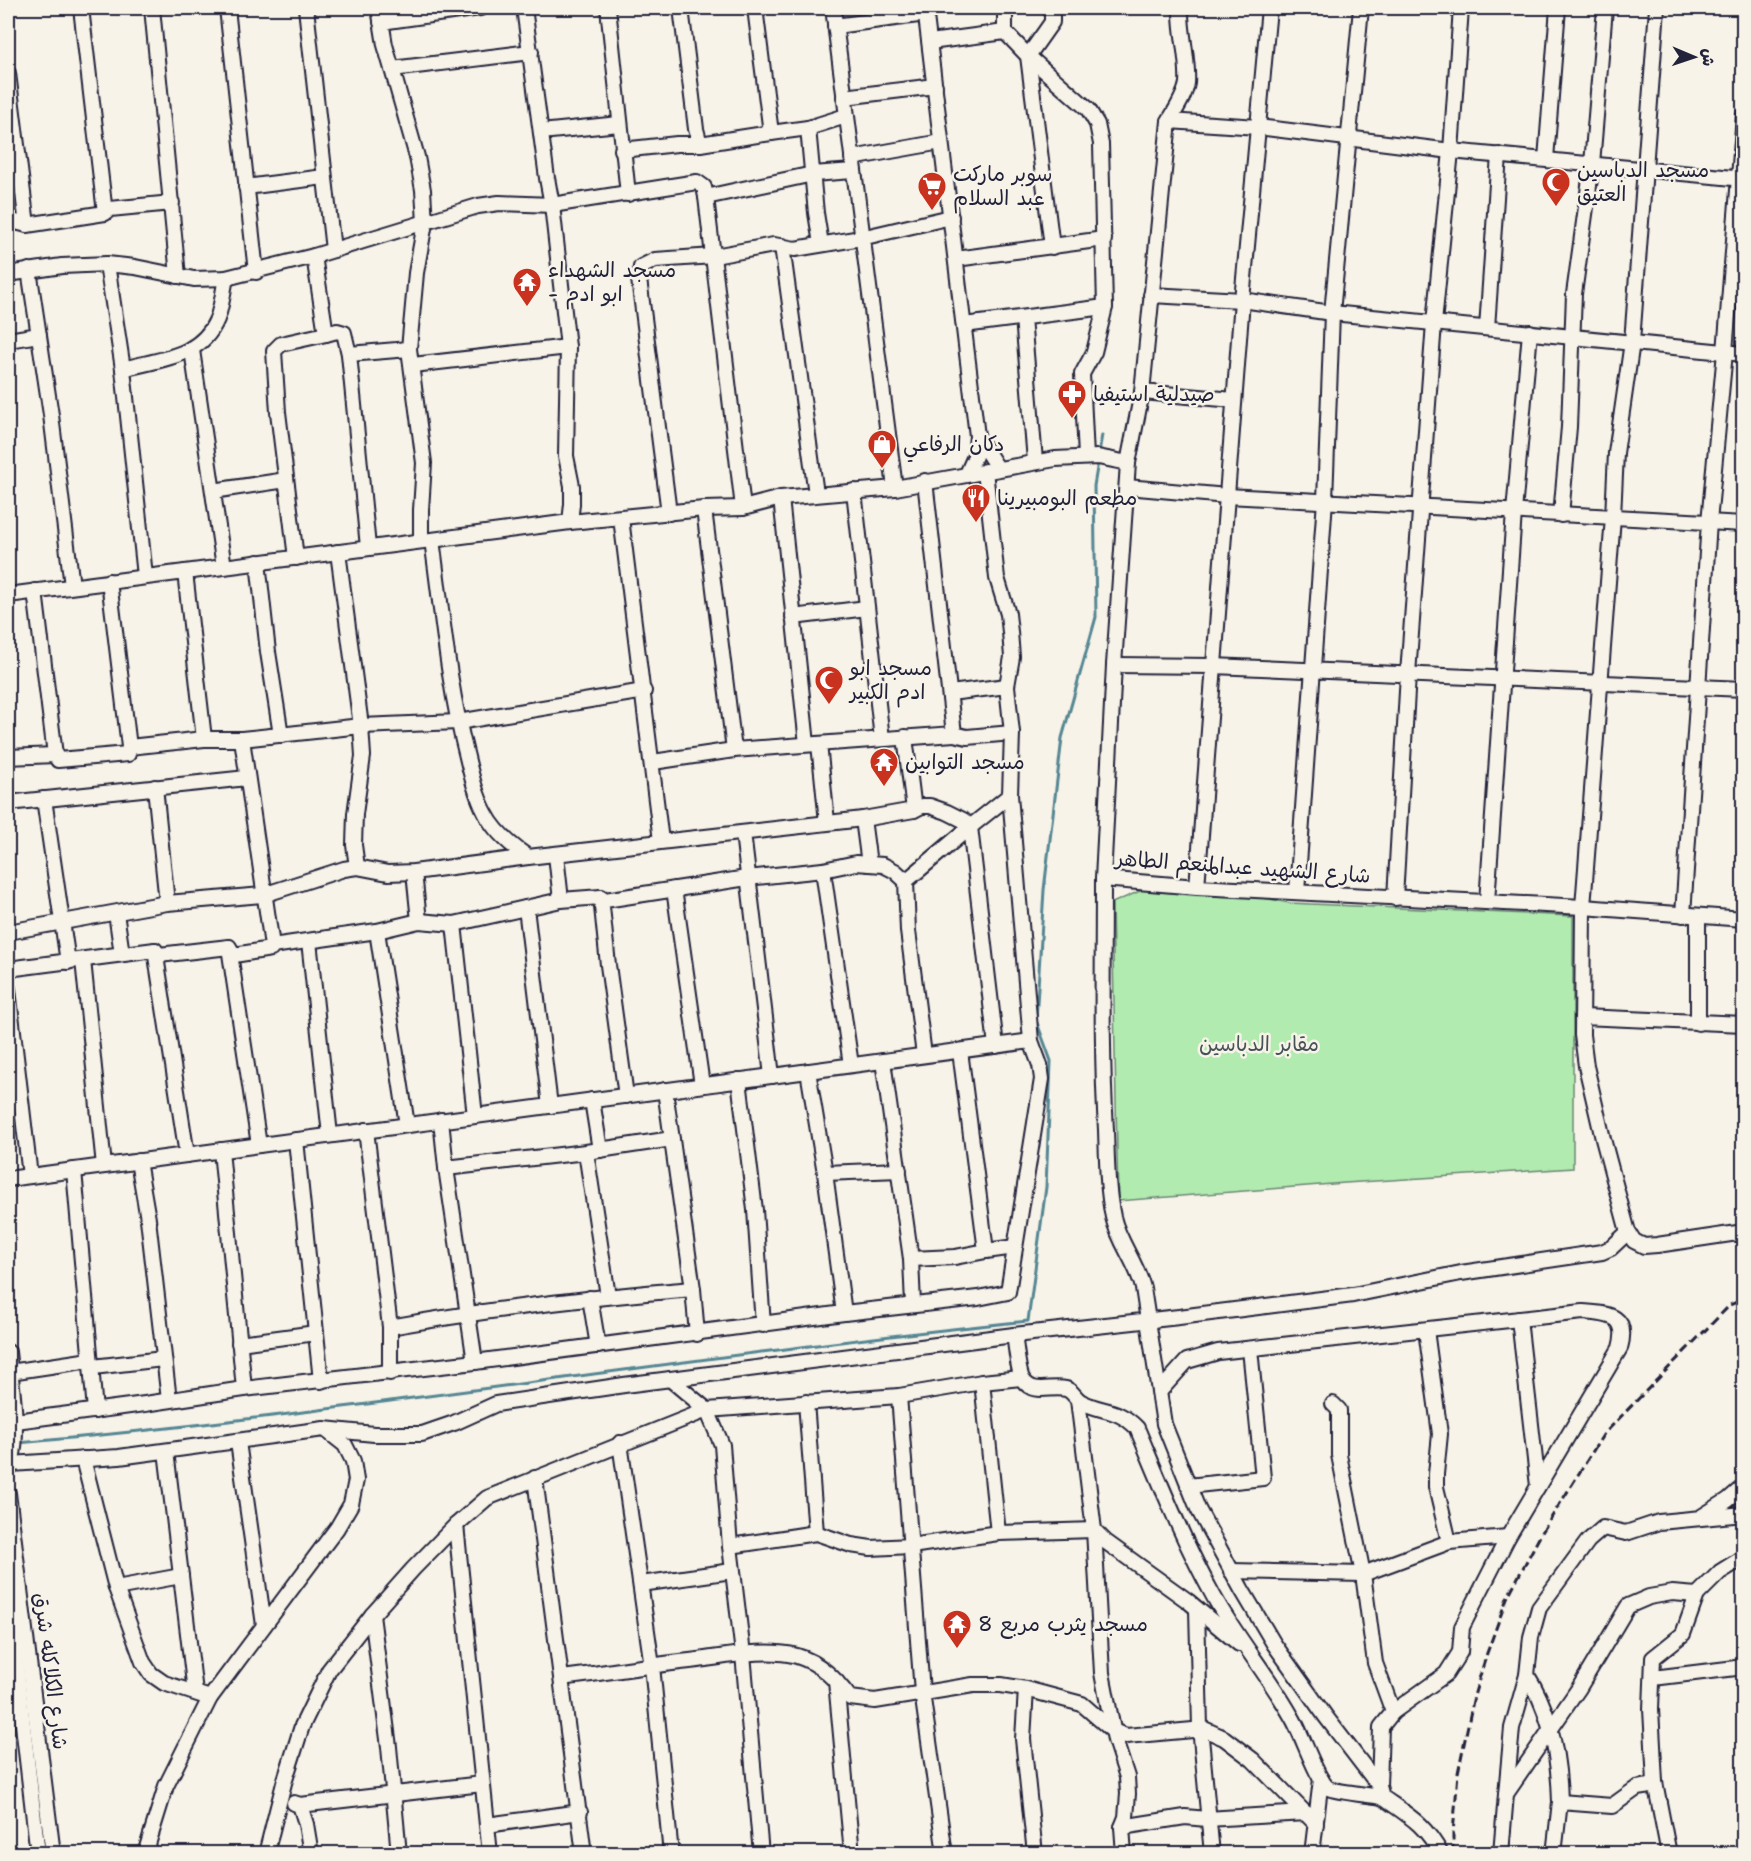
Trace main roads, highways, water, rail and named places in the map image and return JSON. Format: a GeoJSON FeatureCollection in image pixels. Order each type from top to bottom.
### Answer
{"type":"FeatureCollection","features":[{"type":"Feature","properties":{"kind":"waterway"},"geometry":{"type":"LineString","coordinates":[[1099,452],[1102,435]]}},
{"type":"Feature","properties":{"kind":"waterway"},"geometry":{"type":"LineString","coordinates":[[18,1443],[271,1416],[776,1350],[1028,1321],[1046,1187],[1051,1061],[1036,1020],[1044,890],[1062,738],[1096,617],[1094,486],[1098,462]]}},
{"type":"Feature","properties":{"kind":"railway"},"geometry":{"type":"LineString","coordinates":[[1453,1854],[1458,1773],[1474,1696],[1507,1598],[1541,1534],[1603,1435],[1730,1305],[1744,1299]]}},
{"type":"Feature","properties":{"kind":"place","name":"مسجد الدباسين العتيق"},"geometry":{"type":"Point","coordinates":[1556,208]}},
{"type":"Feature","properties":{"kind":"place","name":"سوبر ماركت عبد السلام"},"geometry":{"type":"Point","coordinates":[932,212]}},
{"type":"Feature","properties":{"kind":"place","name":"مسجد الشهداء - ابو ادم"},"geometry":{"type":"Point","coordinates":[527,308]}},
{"type":"Feature","properties":{"kind":"place","name":"صيدلية استيفيا"},"geometry":{"type":"Point","coordinates":[1072,420]}},
{"type":"Feature","properties":{"kind":"place","name":"دكان الرفاعي"},"geometry":{"type":"Point","coordinates":[882,470]}},
{"type":"Feature","properties":{"kind":"place","name":"مطعم البومبيرينا"},"geometry":{"type":"Point","coordinates":[976,524]}},
{"type":"Feature","properties":{"kind":"place","name":"مسجد ابو ادم الكبير"},"geometry":{"type":"Point","coordinates":[829,706]}},
{"type":"Feature","properties":{"kind":"place","name":"مسجد التوابين"},"geometry":{"type":"Point","coordinates":[884,788]}},
{"type":"Feature","properties":{"kind":"place","name":"مسجد يثرب مربع 8"},"geometry":{"type":"Point","coordinates":[957,1650]}},
{"type":"Feature","properties":{"kind":"park label","name":"مقابر الدباسين"},"geometry":{"type":"Point","coordinates":[1259,1044]}}]}
